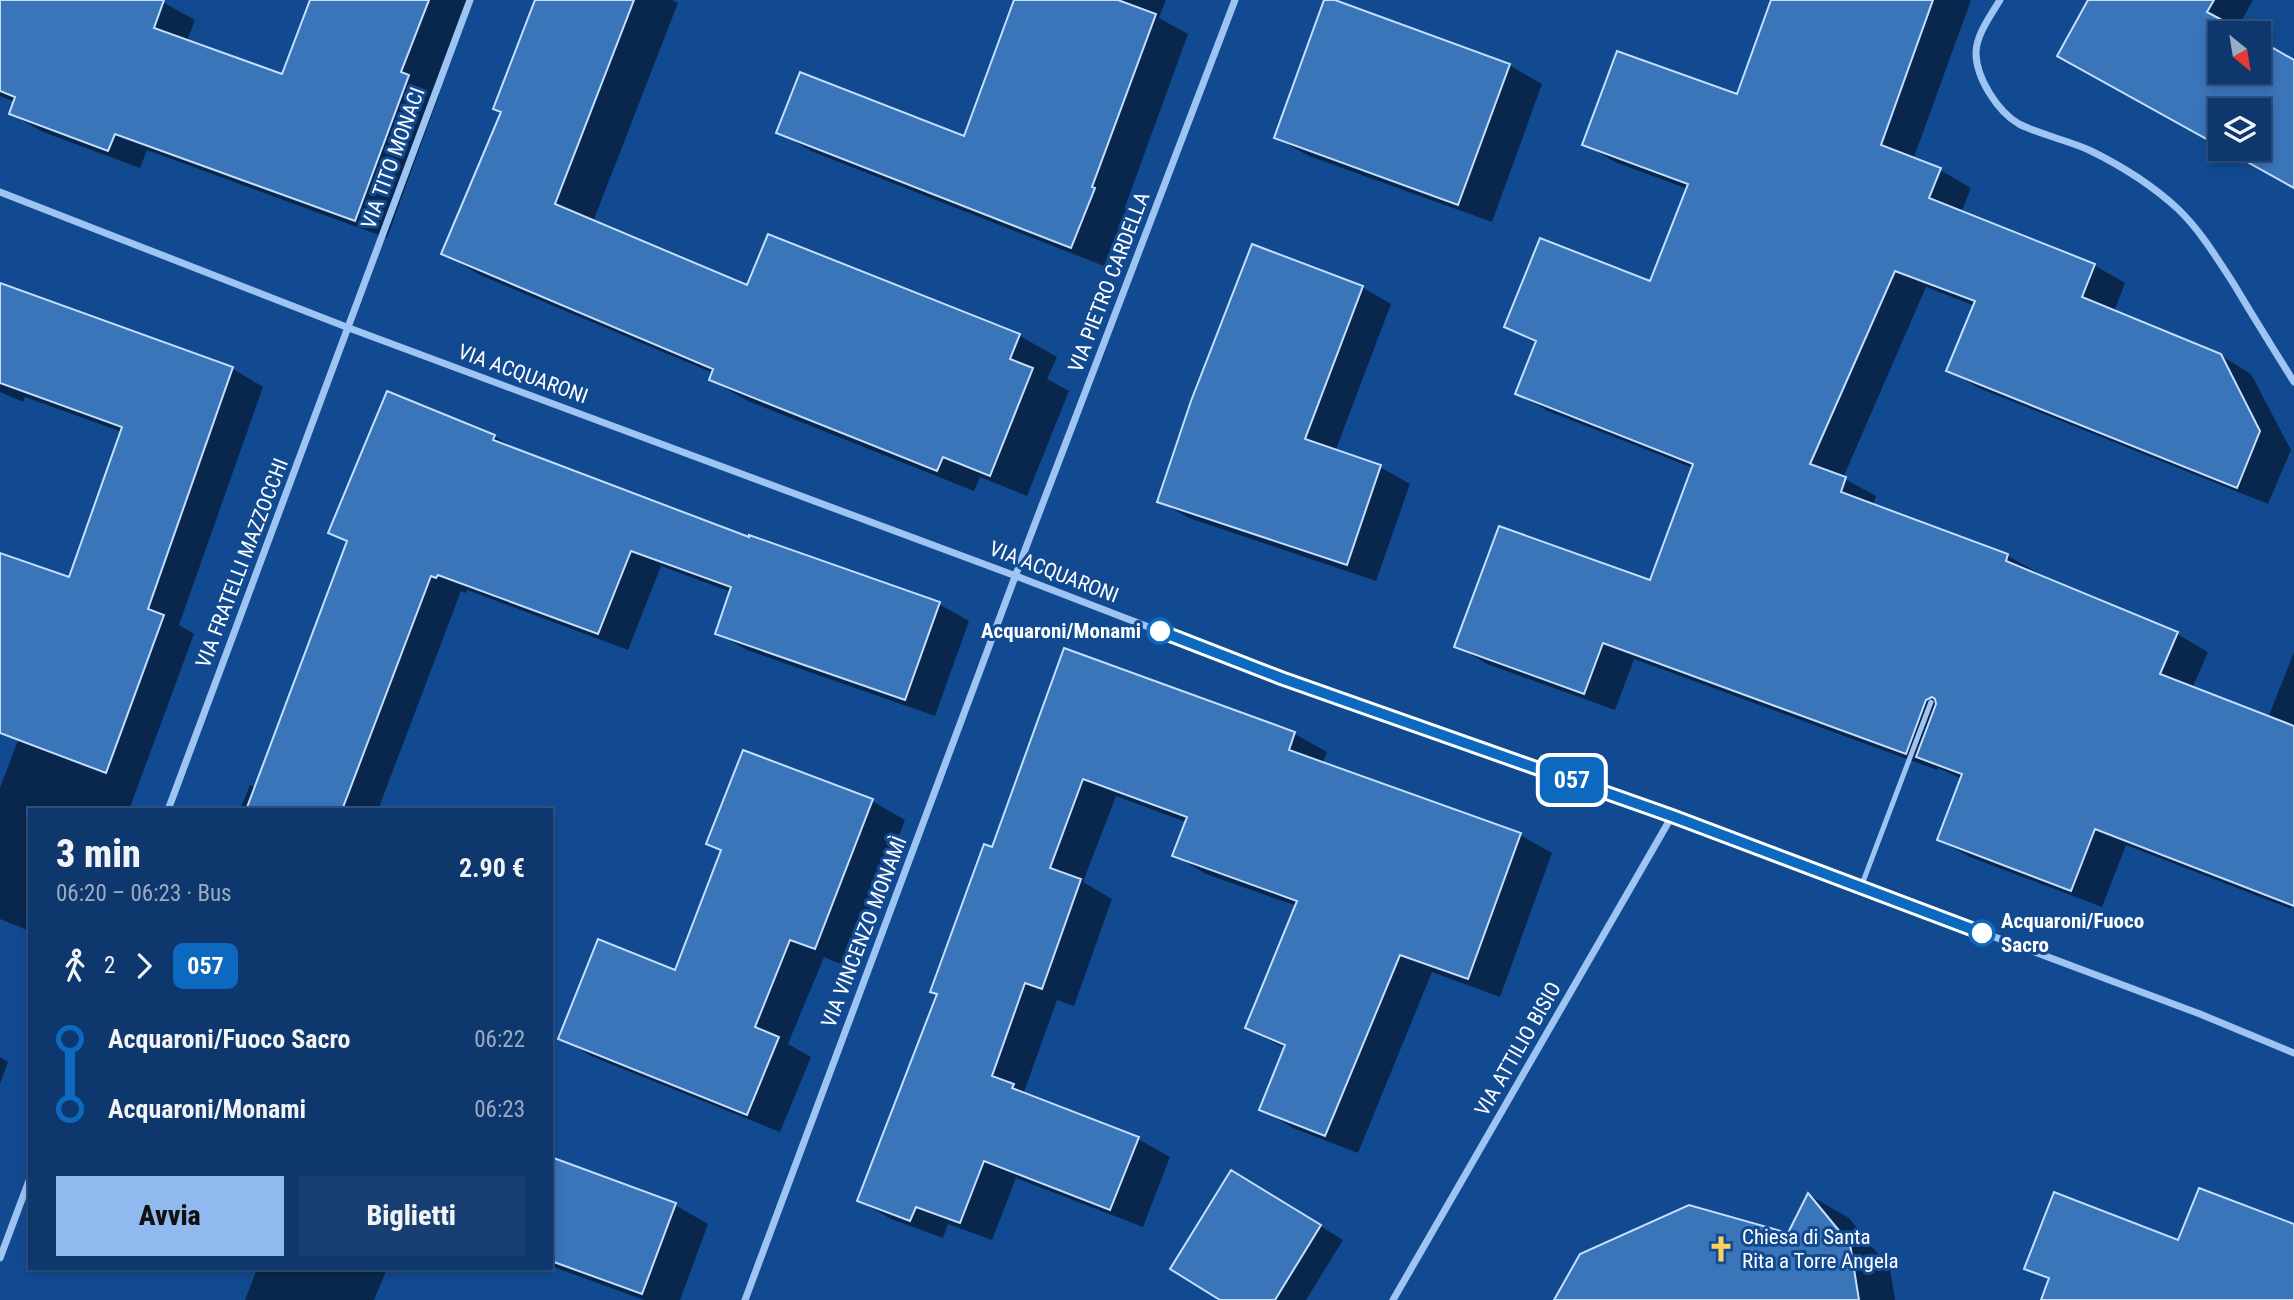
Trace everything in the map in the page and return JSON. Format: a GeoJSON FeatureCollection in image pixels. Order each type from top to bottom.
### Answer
{"type":"FeatureCollection","features":[{"type":"Feature","properties":{"kind":"street","name":"VIA TITO MONACI"},"geometry":{"type":"LineString","coordinates":[[349,328],[470,0]]}},
{"type":"Feature","properties":{"kind":"street","name":"VIA PIETRO CARDELLA"},"geometry":{"type":"LineString","coordinates":[[1016,576],[1235,0]]}},
{"type":"Feature","properties":{"kind":"street"},"geometry":{"type":"LineString","coordinates":[[2000,0],[1984,27],[1976,53],[1984,83],[1993,99],[2006,115],[2017,122],[2086,149],[2142,178],[2180,211],[2220,262],[2294,382]]}},
{"type":"Feature","properties":{"kind":"street","name":"VIA ACQUARONI"},"geometry":{"type":"LineString","coordinates":[[0,192],[349,328],[1016,576],[1281,678],[1672,816],[2200,1014],[2294,1053]]}},
{"type":"Feature","properties":{"kind":"street","name":"VIA FRATELLI MAZZOCCHI"},"geometry":{"type":"LineString","coordinates":[[169,808],[349,328]]}},
{"type":"Feature","properties":{"kind":"street","name":"VIA VINCENZO MONAMÌ"},"geometry":{"type":"LineString","coordinates":[[745,1300],[1016,576]]}},
{"type":"Feature","properties":{"kind":"street","name":"VIA ATTILIO BISIO"},"geometry":{"type":"LineString","coordinates":[[1393,1300],[1672,816]]}},
{"type":"Feature","properties":{"kind":"street"},"geometry":{"type":"LineString","coordinates":[[0,1258],[28,1183]]}},
{"type":"Feature","properties":{"kind":"lane"},"geometry":{"type":"LineString","coordinates":[[1861,887],[1931,702]]}},
{"type":"Feature","properties":{"kind":"building"},"geometry":{"type":"Polygon","coordinates":[[[0,0],[164,0],[154,28],[282,74],[310,0],[429,0],[401,72],[409,75],[355,221],[115,134],[108,151],[9,114],[15,97],[0,91],[0,0]]]}},
{"type":"Feature","properties":{"kind":"building"},"geometry":{"type":"Polygon","coordinates":[[[535,0],[634,0],[555,204],[747,285],[768,234],[1020,334],[1010,359],[1033,368],[990,476],[943,457],[937,471],[709,380],[713,369],[441,254],[501,112],[493,109],[535,0]]]}},
{"type":"Feature","properties":{"kind":"building"},"geometry":{"type":"Polygon","coordinates":[[[1014,0],[1118,0],[1156,14],[1071,248],[776,133],[800,72],[964,136],[1014,0]]]}},
{"type":"Feature","properties":{"kind":"building"},"geometry":{"type":"Polygon","coordinates":[[[1324,0],[1335,0],[1510,64],[1458,205],[1274,138],[1324,0]]]}},
{"type":"Feature","properties":{"kind":"building"},"geometry":{"type":"Polygon","coordinates":[[[1771,0],[1933,0],[1881,145],[1941,168],[1929,198],[2095,264],[2082,297],[2221,354],[2260,431],[2237,488],[1946,371],[1975,301],[1895,271],[1810,464],[1846,477],[1841,492],[2008,554],[2006,561],[2178,632],[2160,674],[2294,726],[2294,906],[2095,829],[2071,891],[1937,840],[1962,774],[1916,757],[1936,704],[1932,697],[1926,700],[1906,754],[1603,643],[1584,694],[1454,647],[1499,526],[1650,580],[1693,464],[1515,394],[1536,341],[1504,327],[1540,238],[1650,281],[1688,184],[1582,145],[1617,51],[1737,94],[1771,0]]]}},
{"type":"Feature","properties":{"kind":"building"},"geometry":{"type":"Polygon","coordinates":[[[2088,0],[2214,0],[2207,12],[2224,21],[2208,21],[2208,84],[2272,84],[2272,47],[2294,60],[2294,188],[2246,161],[2271,161],[2271,98],[2208,98],[2208,140],[2057,56],[2088,0]]]}},
{"type":"Feature","properties":{"kind":"building"},"geometry":{"type":"Polygon","coordinates":[[[1252,244],[1363,286],[1305,439],[1381,465],[1347,565],[1157,502],[1191,401],[1252,244]]]}},
{"type":"Feature","properties":{"kind":"building"},"geometry":{"type":"Polygon","coordinates":[[[0,283],[233,367],[148,609],[164,615],[106,773],[0,733],[0,553],[69,577],[122,427],[0,383],[0,283]]]}},
{"type":"Feature","properties":{"kind":"building"},"geometry":{"type":"Polygon","coordinates":[[[387,391],[495,435],[493,440],[749,537],[940,602],[905,700],[715,634],[731,587],[631,551],[598,634],[438,575],[436,578],[431,576],[343,808],[247,808],[347,541],[328,533],[387,391]]]}},
{"type":"Feature","properties":{"kind":"building"},"geometry":{"type":"Polygon","coordinates":[[[1064,648],[1295,732],[1289,750],[1521,833],[1468,979],[1400,955],[1325,1136],[1259,1110],[1285,1045],[1245,1028],[1297,901],[1172,856],[1187,817],[1083,779],[1050,868],[1081,879],[1042,989],[1025,983],[992,1076],[1014,1084],[1012,1088],[1139,1137],[1110,1210],[984,1161],[960,1223],[916,1207],[910,1221],[857,1201],[937,994],[930,992],[984,844],[992,847],[1064,648]]]}},
{"type":"Feature","properties":{"kind":"building"},"geometry":{"type":"Polygon","coordinates":[[[743,750],[873,799],[815,949],[790,940],[755,1027],[779,1037],[747,1115],[558,1039],[598,939],[675,970],[721,850],[706,844],[743,750]]]}},
{"type":"Feature","properties":{"kind":"building"},"geometry":{"type":"Polygon","coordinates":[[[553,1158],[676,1203],[642,1294],[553,1262],[553,1158]]]}},
{"type":"Feature","properties":{"kind":"building"},"geometry":{"type":"Polygon","coordinates":[[[1231,1170],[1321,1225],[1275,1300],[1220,1300],[1170,1269],[1231,1170]]]}},
{"type":"Feature","properties":{"kind":"building"},"geometry":{"type":"Polygon","coordinates":[[[2199,1188],[2294,1224],[2294,1300],[2041,1300],[2049,1278],[2024,1269],[2054,1192],[2178,1240],[2199,1188]]]}},
{"type":"Feature","properties":{"kind":"building","name":"Chiesa di Santa Rita a Torre Angela"},"geometry":{"type":"Polygon","coordinates":[[[1808,1193],[1850,1244],[1859,1300],[1554,1300],[1580,1254],[1689,1205],[1788,1233],[1808,1193]]]}},
{"type":"Feature","properties":{"kind":"bus line","name":"057"},"geometry":{"type":"LineString","coordinates":[[1160,631],[1281,678],[1672,816],[1982,933]]}},
{"type":"Feature","properties":{"kind":"place","name":"Acquaroni/Monami"},"geometry":{"type":"Point","coordinates":[1160,631]}},
{"type":"Feature","properties":{"kind":"place","name":"Acquaroni/Fuoco Sacro"},"geometry":{"type":"Point","coordinates":[1982,933]}},
{"type":"Feature","properties":{"kind":"place","name":"Chiesa di Santa Rita a Torre Angela"},"geometry":{"type":"Point","coordinates":[1721,1249]}}]}
